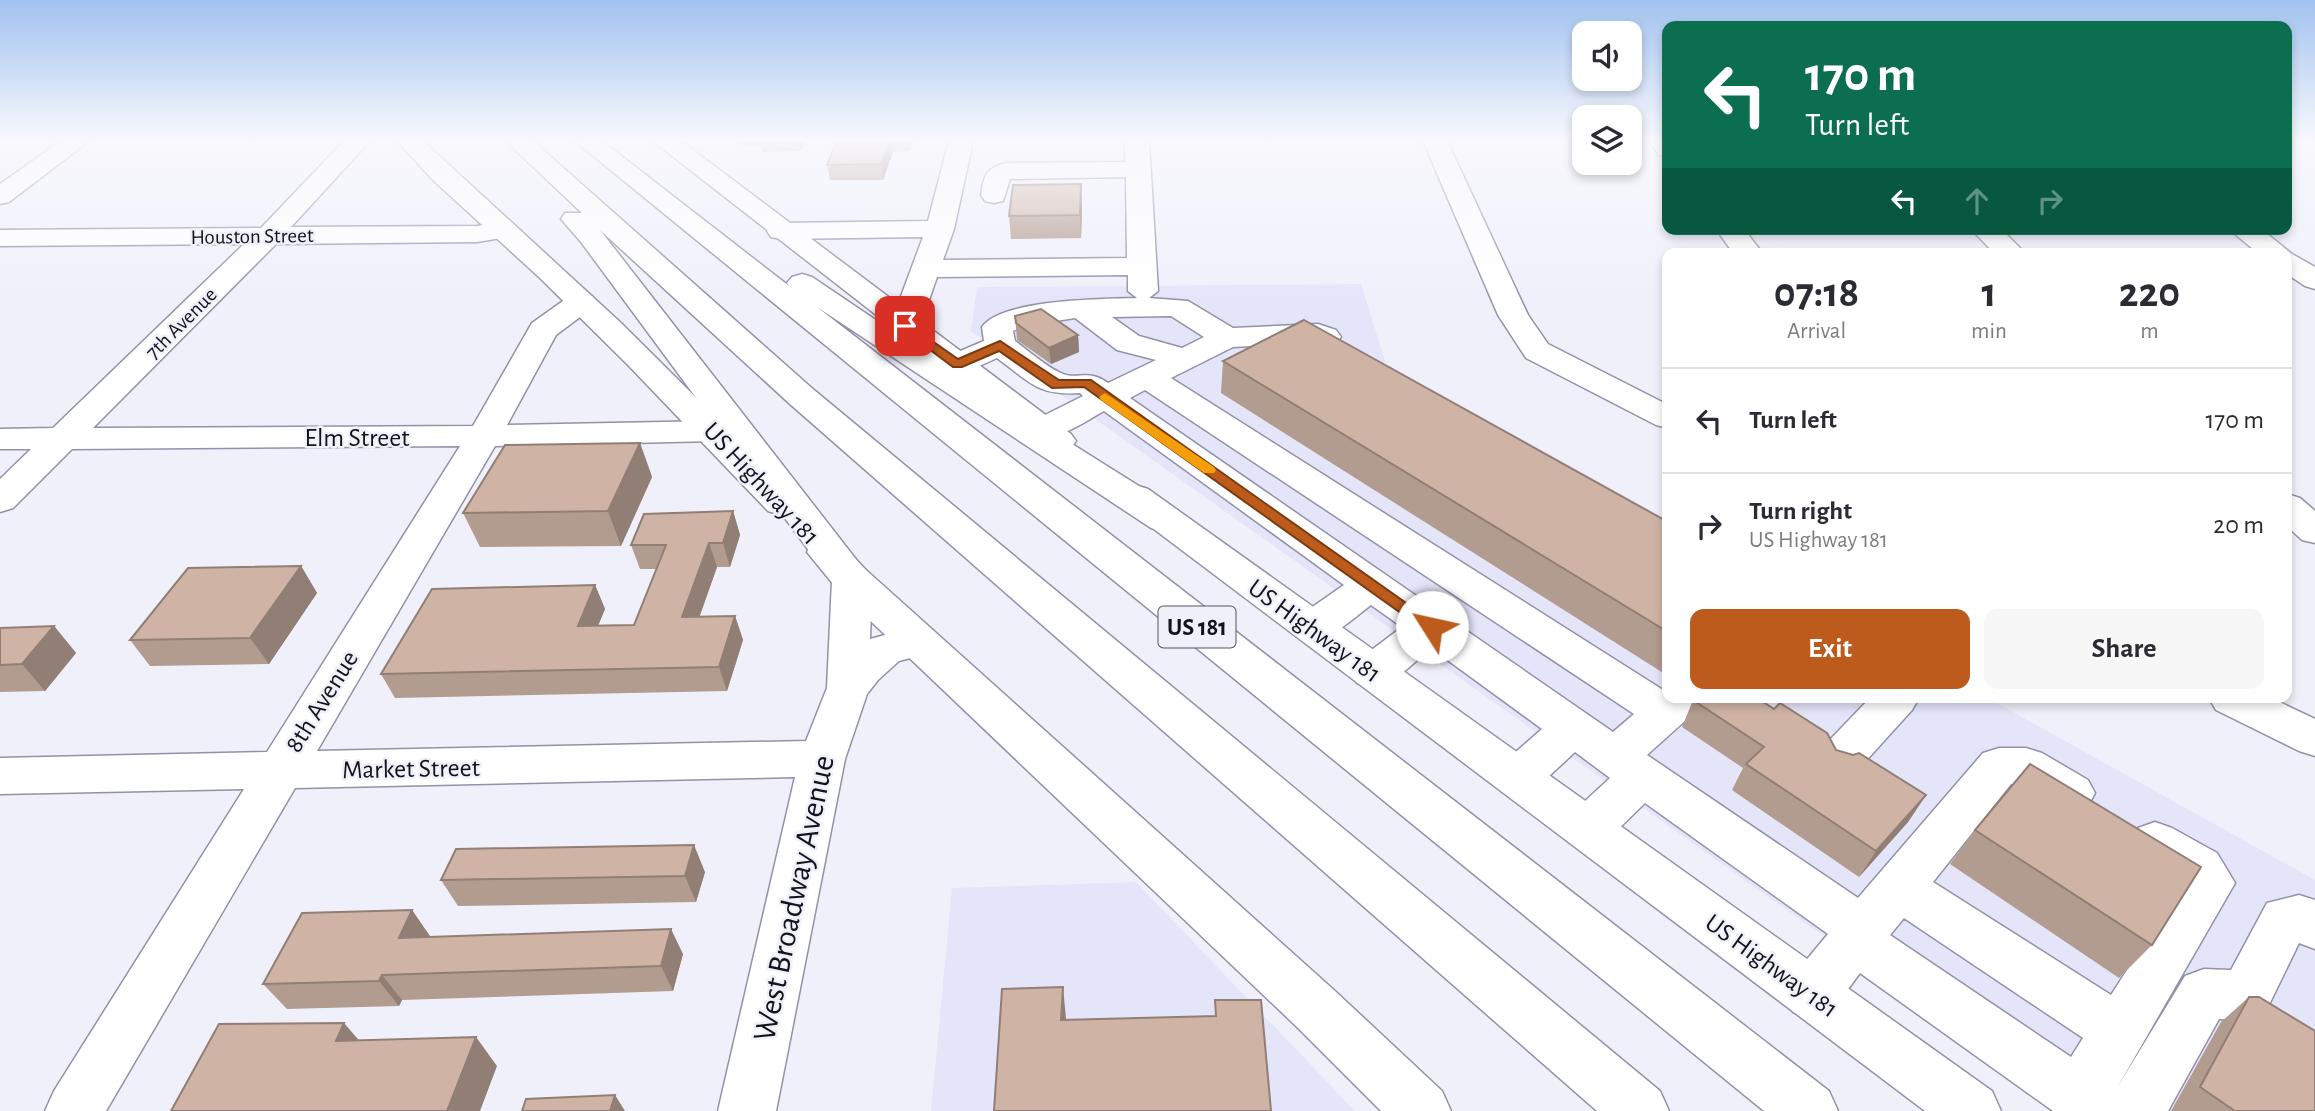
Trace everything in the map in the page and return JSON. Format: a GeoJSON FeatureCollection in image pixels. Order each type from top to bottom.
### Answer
{"type":"FeatureCollection","features":[{"type":"Feature","properties":{"kind":"main road","name":"7th Avenue"},"geometry":{"type":"LineString","coordinates":[[0,500],[309,193]]}},
{"type":"Feature","properties":{"kind":"main road","name":"US Highway 181"},"geometry":{"type":"LineString","coordinates":[[461,193],[581,302],[715,432],[852,580],[1317,1009],[1422,1111]]}},
{"type":"Feature","properties":{"kind":"main road"},"geometry":{"type":"LineString","coordinates":[[551,193],[591,236],[852,580]]}},
{"type":"Feature","properties":{"kind":"main road"},"geometry":{"type":"LineString","coordinates":[[576,193],[813,406],[1640,1111]]}},
{"type":"Feature","properties":{"kind":"main road","name":"US 181"},"geometry":{"type":"LineString","coordinates":[[652,193],[1809,1111]]}},
{"type":"Feature","properties":{"kind":"main road"},"geometry":{"type":"LineString","coordinates":[[675,193],[878,336],[1164,519]]}},
{"type":"Feature","properties":{"kind":"main road","name":"US Highway 181"},"geometry":{"type":"LineString","coordinates":[[731,193],[1164,519],[1972,1111]]}},
{"type":"Feature","properties":{"kind":"main road"},"geometry":{"type":"LineString","coordinates":[[905,326],[940,229],[948,193]]}},
{"type":"Feature","properties":{"kind":"main road"},"geometry":{"type":"LineString","coordinates":[[947,196],[1050,193]]}},
{"type":"Feature","properties":{"kind":"main road"},"geometry":{"type":"LineString","coordinates":[[1139,193],[1143,307]]}},
{"type":"Feature","properties":{"kind":"main road"},"geometry":{"type":"LineString","coordinates":[[1458,193],[1513,315],[1537,351],[1662,415]]}},
{"type":"Feature","properties":{"kind":"main road"},"geometry":{"type":"LineString","coordinates":[[781,231],[940,229]]}},
{"type":"Feature","properties":{"kind":"main road","name":"Houston Street"},"geometry":{"type":"LineString","coordinates":[[0,238],[477,234],[503,230]]}},
{"type":"Feature","properties":{"kind":"main road"},"geometry":{"type":"LineString","coordinates":[[1991,235],[2006,248]]}},
{"type":"Feature","properties":{"kind":"main road"},"geometry":{"type":"LineString","coordinates":[[2251,235],[2270,248]]}},
{"type":"Feature","properties":{"kind":"main road"},"geometry":{"type":"LineString","coordinates":[[2292,264],[2315,280]]}},
{"type":"Feature","properties":{"kind":"main road"},"geometry":{"type":"LineString","coordinates":[[925,269],[1142,266]]}},
{"type":"Feature","properties":{"kind":"main road","name":"8th Avenue"},"geometry":{"type":"LineString","coordinates":[[74,1111],[484,436],[543,330],[581,302]]}},
{"type":"Feature","properties":{"kind":"main road"},"geometry":{"type":"LineString","coordinates":[[1227,338],[1177,307],[1081,308],[1017,318],[997,327],[1000,345],[1056,385],[1087,383],[1574,727],[1859,935],[2090,1103],[2119,1031],[2210,883],[2200,868],[2026,766],[1999,766],[1859,935],[1812,994]]}},
{"type":"Feature","properties":{"kind":"main road"},"geometry":{"type":"LineString","coordinates":[[1081,308],[1128,343],[1185,358]]}},
{"type":"Feature","properties":{"kind":"main road"},"geometry":{"type":"LineString","coordinates":[[1043,429],[1227,338],[1318,333],[1353,352]]}},
{"type":"Feature","properties":{"kind":"main road"},"geometry":{"type":"LineString","coordinates":[[957,365],[1000,345]]}},
{"type":"Feature","properties":{"kind":"main road"},"geometry":{"type":"LineString","coordinates":[[1147,377],[1662,699]]}},
{"type":"Feature","properties":{"kind":"main road","name":"Elm Street"},"geometry":{"type":"LineString","coordinates":[[0,439],[715,432]]}},
{"type":"Feature","properties":{"kind":"main road"},"geometry":{"type":"LineString","coordinates":[[2292,510],[2315,531]]}},
{"type":"Feature","properties":{"kind":"main road","name":"West Broadway Avenue"},"geometry":{"type":"LineString","coordinates":[[747,1111],[822,759],[848,688],[852,580]]}},
{"type":"Feature","properties":{"kind":"main road"},"geometry":{"type":"LineString","coordinates":[[1312,627],[1371,585]]}},
{"type":"Feature","properties":{"kind":"main road"},"geometry":{"type":"LineString","coordinates":[[1372,672],[1432,627]]}},
{"type":"Feature","properties":{"kind":"main road","name":"West Broadway Avenue"},"geometry":{"type":"LineString","coordinates":[[848,688],[875,655],[895,643],[918,641]]}},
{"type":"Feature","properties":{"kind":"main road"},"geometry":{"type":"LineString","coordinates":[[1838,761],[1891,703]]}},
{"type":"Feature","properties":{"kind":"main road"},"geometry":{"type":"LineString","coordinates":[[2241,703],[2315,739]]}},
{"type":"Feature","properties":{"kind":"main road"},"geometry":{"type":"LineString","coordinates":[[1587,829],[1674,706]]}},
{"type":"Feature","properties":{"kind":"main road"},"geometry":{"type":"LineString","coordinates":[[1517,778],[1574,727]]}},
{"type":"Feature","properties":{"kind":"main road","name":"Market Street"},"geometry":{"type":"LineString","coordinates":[[0,776],[822,759]]}},
{"type":"Feature","properties":{"kind":"main road"},"geometry":{"type":"LineString","coordinates":[[1899,887],[2119,1031]]}},
{"type":"Feature","properties":{"kind":"main road"},"geometry":{"type":"LineString","coordinates":[[2136,1111],[2204,994],[2246,995],[2285,919],[2299,917],[2315,926]]}},
{"type":"Feature","properties":{"kind":"shaded area"},"geometry":{"type":"Polygon","coordinates":[[[1361,284],[1386,364],[1662,517],[1662,703],[1997,703],[2315,880],[2315,1111],[2070,1111],[971,331],[977,287],[1361,284]]]}},
{"type":"Feature","properties":{"kind":"shaded area"},"geometry":{"type":"Polygon","coordinates":[[[1136,882],[1355,1111],[931,1111],[952,888],[1136,882]]]}},
{"type":"Feature","properties":{"kind":"building"},"geometry":{"type":"Polygon","coordinates":[[[1012,193],[1081,193],[1080,215],[1009,216],[1012,193]]]}},
{"type":"Feature","properties":{"kind":"building"},"geometry":{"type":"Polygon","coordinates":[[[1041,309],[1078,335],[1049,348],[1016,323],[1015,316],[1041,309]]]}},
{"type":"Feature","properties":{"kind":"building"},"geometry":{"type":"Polygon","coordinates":[[[1304,320],[1662,519],[1662,628],[1223,361],[1304,320]]]}},
{"type":"Feature","properties":{"kind":"building"},"geometry":{"type":"Polygon","coordinates":[[[640,443],[608,511],[463,513],[505,445],[640,443]]]}},
{"type":"Feature","properties":{"kind":"building"},"geometry":{"type":"Polygon","coordinates":[[[733,511],[723,543],[709,543],[682,617],[735,616],[719,667],[381,674],[432,589],[595,585],[578,626],[634,625],[666,545],[631,545],[644,514],[733,511]]]}},
{"type":"Feature","properties":{"kind":"building"},"geometry":{"type":"Polygon","coordinates":[[[301,566],[250,638],[130,640],[188,568],[301,566]]]}},
{"type":"Feature","properties":{"kind":"building"},"geometry":{"type":"Polygon","coordinates":[[[54,626],[22,664],[0,665],[0,628],[54,626]]]}},
{"type":"Feature","properties":{"kind":"building"},"geometry":{"type":"Polygon","coordinates":[[[1698,703],[1765,703],[1774,709],[1780,703],[1827,733],[1836,750],[1853,755],[1859,753],[1926,795],[1876,851],[1746,764],[1764,747],[1698,703]]]}},
{"type":"Feature","properties":{"kind":"building"},"geometry":{"type":"Polygon","coordinates":[[[2030,764],[2201,867],[2152,945],[1975,830],[2030,764]]]}},
{"type":"Feature","properties":{"kind":"building"},"geometry":{"type":"Polygon","coordinates":[[[694,845],[685,876],[441,880],[456,849],[694,845]]]}},
{"type":"Feature","properties":{"kind":"building"},"geometry":{"type":"Polygon","coordinates":[[[412,910],[399,938],[671,929],[661,966],[382,975],[379,981],[263,984],[302,913],[412,910]]]}},
{"type":"Feature","properties":{"kind":"building"},"geometry":{"type":"Polygon","coordinates":[[[1063,987],[1061,1020],[1216,1016],[1215,1000],[1261,1000],[1271,1111],[994,1111],[1002,989],[1063,987]]]}},
{"type":"Feature","properties":{"kind":"building"},"geometry":{"type":"Polygon","coordinates":[[[2249,997],[2259,997],[2315,1031],[2315,1111],[2235,1111],[2200,1087],[2249,997]]]}},
{"type":"Feature","properties":{"kind":"building"},"geometry":{"type":"Polygon","coordinates":[[[344,1023],[336,1041],[476,1037],[447,1111],[171,1111],[219,1024],[344,1023]]]}},
{"type":"Feature","properties":{"kind":"building"},"geometry":{"type":"Polygon","coordinates":[[[615,1095],[610,1111],[522,1111],[526,1099],[615,1095]]]}},
{"type":"Feature","properties":{"kind":"slow traffic"},"geometry":{"type":"LineString","coordinates":[[1105,397],[1209,470]]}},
{"type":"Feature","properties":{"kind":"route"},"geometry":{"type":"LineString","coordinates":[[905,326],[957,365],[1000,345],[1056,385],[1087,383],[1432,627]]}}]}
